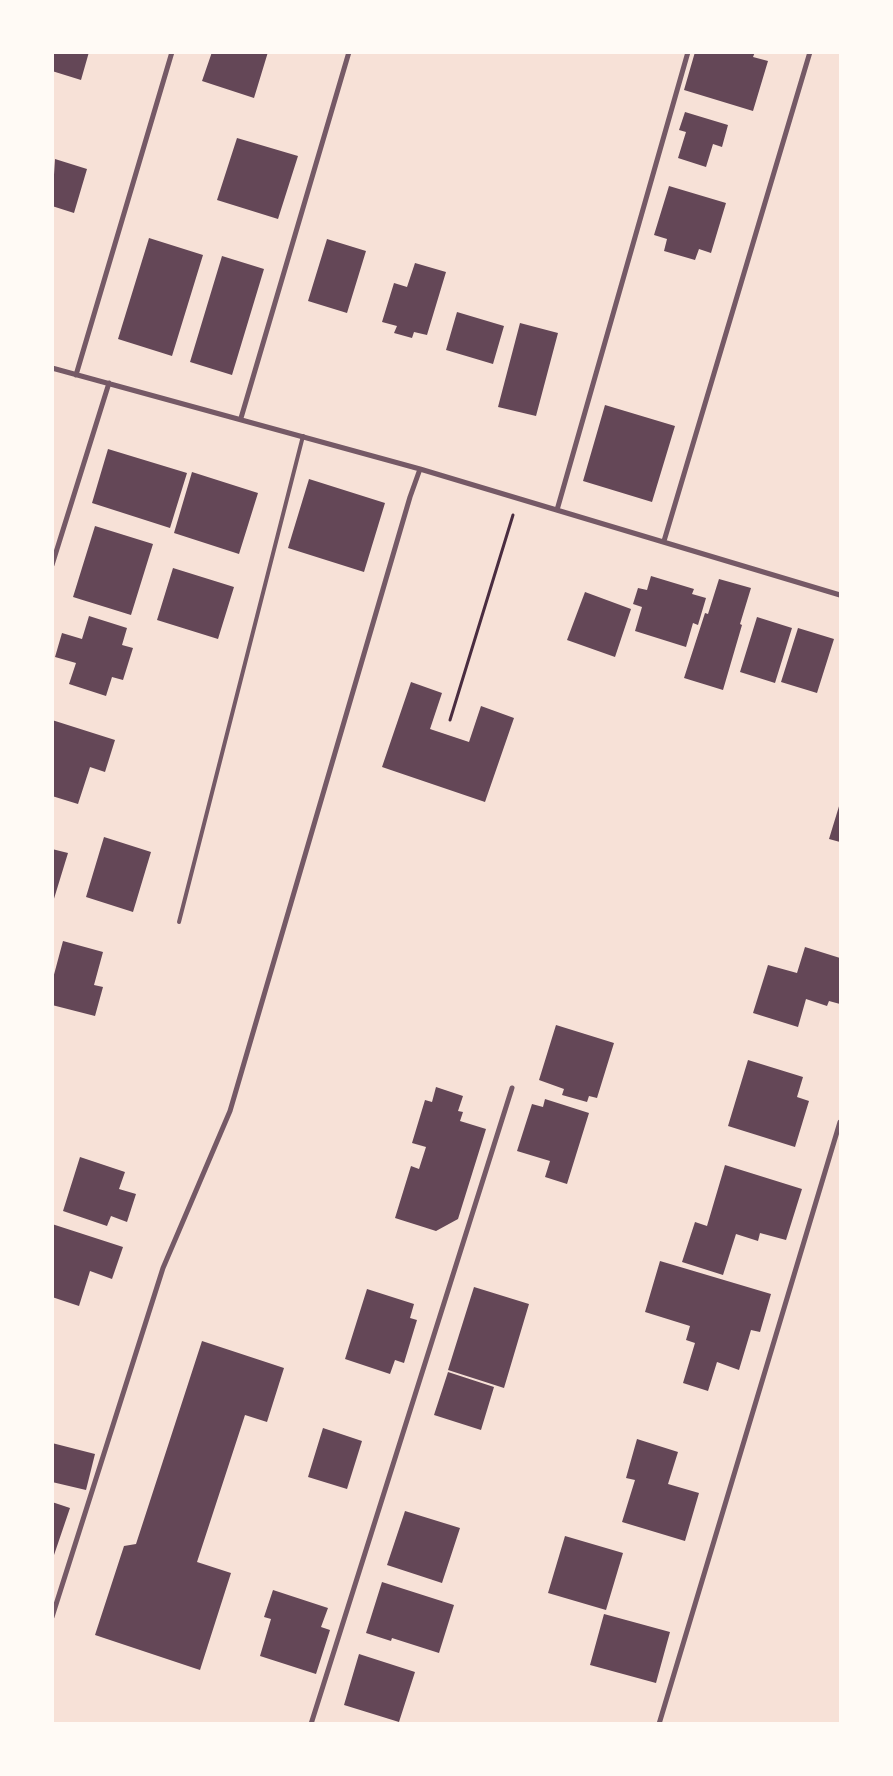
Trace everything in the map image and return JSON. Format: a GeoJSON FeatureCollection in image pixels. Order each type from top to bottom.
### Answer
{"type":"FeatureCollection","features":[{"type":"Feature","properties":{"kind":"street"},"geometry":{"type":"LineString","coordinates":[[76,375],[172,52]]}},
{"type":"Feature","properties":{"kind":"street"},"geometry":{"type":"LineString","coordinates":[[241,418],[349,52]]}},
{"type":"Feature","properties":{"kind":"street"},"geometry":{"type":"LineString","coordinates":[[557,510],[688,52]]}},
{"type":"Feature","properties":{"kind":"street"},"geometry":{"type":"LineString","coordinates":[[664,541],[810,52]]}},
{"type":"Feature","properties":{"kind":"street"},"geometry":{"type":"LineString","coordinates":[[52,368],[420,468],[840,595]]}},
{"type":"Feature","properties":{"kind":"street"},"geometry":{"type":"LineString","coordinates":[[52,565],[109,384]]}},
{"type":"Feature","properties":{"kind":"street"},"geometry":{"type":"LineString","coordinates":[[52,1617],[163,1268],[230,1111],[420,468]]}},
{"type":"Feature","properties":{"kind":"street"},"geometry":{"type":"LineString","coordinates":[[311,1724],[512,1088]]}},
{"type":"Feature","properties":{"kind":"street"},"geometry":{"type":"LineString","coordinates":[[659,1724],[840,1122]]}},
{"type":"Feature","properties":{"kind":"lane"},"geometry":{"type":"LineString","coordinates":[[179,922],[303,436]]}},
{"type":"Feature","properties":{"kind":"path"},"geometry":{"type":"LineString","coordinates":[[450,720],[518,498]]}},
{"type":"Feature","properties":{"kind":"building"},"geometry":{"type":"Polygon","coordinates":[[[52,52],[89,52],[81,80],[52,71],[52,52]]]}},
{"type":"Feature","properties":{"kind":"building"},"geometry":{"type":"Polygon","coordinates":[[[212,52],[268,52],[254,98],[202,81],[212,52]]]}},
{"type":"Feature","properties":{"kind":"building"},"geometry":{"type":"Polygon","coordinates":[[[695,52],[755,52],[753,57],[768,61],[753,111],[684,90],[695,52]]]}},
{"type":"Feature","properties":{"kind":"building"},"geometry":{"type":"Polygon","coordinates":[[[685,112],[728,125],[722,147],[713,144],[706,167],[678,158],[686,132],[679,130],[685,112]]]}},
{"type":"Feature","properties":{"kind":"building"},"geometry":{"type":"Polygon","coordinates":[[[237,138],[298,156],[278,219],[217,200],[237,138]]]}},
{"type":"Feature","properties":{"kind":"building"},"geometry":{"type":"Polygon","coordinates":[[[55,159],[87,169],[74,213],[52,206],[55,159]]]}},
{"type":"Feature","properties":{"kind":"building"},"geometry":{"type":"Polygon","coordinates":[[[669,186],[726,203],[711,253],[699,249],[695,260],[664,251],[667,239],[654,235],[669,186]]]}},
{"type":"Feature","properties":{"kind":"building"},"geometry":{"type":"Polygon","coordinates":[[[149,238],[203,255],[172,356],[118,339],[149,238]]]}},
{"type":"Feature","properties":{"kind":"building"},"geometry":{"type":"Polygon","coordinates":[[[327,239],[366,251],[347,313],[308,301],[327,239]]]}},
{"type":"Feature","properties":{"kind":"building"},"geometry":{"type":"Polygon","coordinates":[[[222,256],[264,269],[232,375],[190,362],[222,256]]]}},
{"type":"Feature","properties":{"kind":"building"},"geometry":{"type":"Polygon","coordinates":[[[415,263],[446,272],[427,335],[414,332],[412,338],[394,333],[397,326],[382,322],[394,283],[407,287],[415,263]]]}},
{"type":"Feature","properties":{"kind":"building"},"geometry":{"type":"Polygon","coordinates":[[[457,312],[504,326],[493,364],[446,350],[457,312]]]}},
{"type":"Feature","properties":{"kind":"building"},"geometry":{"type":"Polygon","coordinates":[[[520,323],[558,333],[536,416],[498,407],[520,323]]]}},
{"type":"Feature","properties":{"kind":"building"},"geometry":{"type":"Polygon","coordinates":[[[605,405],[675,426],[652,502],[583,481],[605,405]]]}},
{"type":"Feature","properties":{"kind":"building"},"geometry":{"type":"Polygon","coordinates":[[[108,449],[187,473],[170,528],[92,503],[108,449]]]}},
{"type":"Feature","properties":{"kind":"building"},"geometry":{"type":"Polygon","coordinates":[[[192,472],[258,493],[239,554],[174,533],[192,472]]]}},
{"type":"Feature","properties":{"kind":"building"},"geometry":{"type":"Polygon","coordinates":[[[309,479],[385,503],[364,572],[288,548],[309,479]]]}},
{"type":"Feature","properties":{"kind":"building"},"geometry":{"type":"Polygon","coordinates":[[[95,526],[153,544],[131,615],[73,597],[95,526]]]}},
{"type":"Feature","properties":{"kind":"building"},"geometry":{"type":"Polygon","coordinates":[[[173,568],[234,587],[218,639],[157,620],[173,568]]]}},
{"type":"Feature","properties":{"kind":"building"},"geometry":{"type":"Polygon","coordinates":[[[651,576],[694,589],[692,594],[706,598],[698,625],[693,623],[686,647],[635,631],[642,607],[633,604],[638,588],[647,590],[651,576]]]}},
{"type":"Feature","properties":{"kind":"building"},"geometry":{"type":"Polygon","coordinates":[[[719,579],[751,588],[723,690],[684,678],[705,613],[708,614],[719,579]]]}},
{"type":"Feature","properties":{"kind":"building"},"geometry":{"type":"Polygon","coordinates":[[[585,592],[631,609],[615,657],[567,640],[585,592]]]}},
{"type":"Feature","properties":{"kind":"building"},"geometry":{"type":"Polygon","coordinates":[[[89,616],[127,628],[122,645],[133,648],[123,680],[112,677],[106,696],[69,684],[76,663],[55,657],[62,633],[82,639],[89,616]]]}},
{"type":"Feature","properties":{"kind":"building"},"geometry":{"type":"Polygon","coordinates":[[[757,617],[792,628],[775,683],[740,672],[757,617]]]}},
{"type":"Feature","properties":{"kind":"building"},"geometry":{"type":"Polygon","coordinates":[[[798,628],[834,639],[817,693],[781,682],[798,628]]]}},
{"type":"Feature","properties":{"kind":"building"},"geometry":{"type":"Polygon","coordinates":[[[411,682],[442,693],[430,729],[469,742],[481,706],[514,718],[485,802],[382,767],[411,682]]]}},
{"type":"Feature","properties":{"kind":"building"},"geometry":{"type":"Polygon","coordinates":[[[52,720],[115,740],[105,772],[90,767],[78,804],[52,796],[52,720]]]}},
{"type":"Feature","properties":{"kind":"building"},"geometry":{"type":"Polygon","coordinates":[[[840,803],[840,842],[829,839],[840,803]]]}},
{"type":"Feature","properties":{"kind":"building"},"geometry":{"type":"Polygon","coordinates":[[[104,837],[151,852],[133,912],[86,897],[104,837]]]}},
{"type":"Feature","properties":{"kind":"building"},"geometry":{"type":"Polygon","coordinates":[[[52,849],[68,853],[53,902],[52,902],[52,849]]]}},
{"type":"Feature","properties":{"kind":"building"},"geometry":{"type":"Polygon","coordinates":[[[63,941],[103,952],[94,985],[103,987],[95,1016],[52,1005],[52,982],[63,941]]]}},
{"type":"Feature","properties":{"kind":"building"},"geometry":{"type":"Polygon","coordinates":[[[805,947],[840,958],[840,1004],[829,1001],[827,1006],[806,999],[798,1027],[753,1013],[768,965],[797,973],[805,947]]]}},
{"type":"Feature","properties":{"kind":"building"},"geometry":{"type":"Polygon","coordinates":[[[556,1025],[614,1043],[597,1098],[589,1096],[587,1102],[562,1095],[564,1089],[539,1080],[556,1025]]]}},
{"type":"Feature","properties":{"kind":"building"},"geometry":{"type":"Polygon","coordinates":[[[748,1060],[803,1077],[797,1097],[809,1101],[795,1147],[728,1126],[748,1060]]]}},
{"type":"Feature","properties":{"kind":"building"},"geometry":{"type":"Polygon","coordinates":[[[436,1087],[463,1096],[458,1111],[463,1112],[460,1121],[486,1129],[458,1219],[436,1231],[395,1218],[411,1166],[419,1169],[426,1147],[412,1143],[425,1100],[432,1102],[436,1087]]]}},
{"type":"Feature","properties":{"kind":"building"},"geometry":{"type":"Polygon","coordinates":[[[545,1099],[589,1113],[567,1184],[545,1177],[550,1161],[517,1151],[532,1104],[543,1107],[545,1099]]]}},
{"type":"Feature","properties":{"kind":"building"},"geometry":{"type":"Polygon","coordinates":[[[80,1157],[125,1172],[119,1189],[136,1194],[127,1222],[111,1216],[107,1226],[63,1211],[80,1157]]]}},
{"type":"Feature","properties":{"kind":"building"},"geometry":{"type":"Polygon","coordinates":[[[725,1165],[802,1189],[786,1240],[760,1233],[758,1241],[736,1234],[723,1275],[682,1262],[695,1222],[707,1226],[725,1165]]]}},
{"type":"Feature","properties":{"kind":"building"},"geometry":{"type":"Polygon","coordinates":[[[52,1224],[123,1247],[112,1279],[90,1271],[79,1306],[52,1297],[52,1224]]]}},
{"type":"Feature","properties":{"kind":"building"},"geometry":{"type":"Polygon","coordinates":[[[660,1261],[771,1294],[760,1332],[751,1330],[739,1370],[717,1362],[708,1391],[683,1383],[695,1343],[686,1340],[690,1326],[645,1312],[660,1261]]]}},
{"type":"Feature","properties":{"kind":"building"},"geometry":{"type":"Polygon","coordinates":[[[474,1287],[529,1304],[504,1388],[448,1370],[474,1287]]]}},
{"type":"Feature","properties":{"kind":"building"},"geometry":{"type":"Polygon","coordinates":[[[367,1289],[414,1304],[410,1318],[417,1320],[404,1363],[395,1360],[390,1374],[345,1359],[367,1289]]]}},
{"type":"Feature","properties":{"kind":"building"},"geometry":{"type":"Polygon","coordinates":[[[202,1341],[284,1368],[267,1422],[245,1415],[197,1562],[231,1573],[200,1670],[95,1635],[124,1546],[136,1544],[202,1341]]]}},
{"type":"Feature","properties":{"kind":"building"},"geometry":{"type":"Polygon","coordinates":[[[448,1372],[494,1387],[481,1430],[434,1415],[448,1372]]]}},
{"type":"Feature","properties":{"kind":"building"},"geometry":{"type":"Polygon","coordinates":[[[323,1428],[362,1441],[347,1489],[308,1477],[323,1428]]]}},
{"type":"Feature","properties":{"kind":"building"},"geometry":{"type":"Polygon","coordinates":[[[637,1439],[678,1452],[668,1484],[699,1493],[685,1541],[622,1522],[635,1480],[626,1478],[637,1439]]]}},
{"type":"Feature","properties":{"kind":"building"},"geometry":{"type":"Polygon","coordinates":[[[52,1443],[95,1454],[86,1490],[52,1482],[52,1443]]]}},
{"type":"Feature","properties":{"kind":"building"},"geometry":{"type":"Polygon","coordinates":[[[52,1502],[70,1508],[53,1558],[52,1558],[52,1502]]]}},
{"type":"Feature","properties":{"kind":"building"},"geometry":{"type":"Polygon","coordinates":[[[405,1511],[460,1528],[442,1583],[387,1565],[405,1511]]]}},
{"type":"Feature","properties":{"kind":"building"},"geometry":{"type":"Polygon","coordinates":[[[565,1536],[623,1553],[606,1610],[548,1593],[565,1536]]]}},
{"type":"Feature","properties":{"kind":"building"},"geometry":{"type":"Polygon","coordinates":[[[382,1582],[454,1605],[439,1653],[392,1638],[391,1641],[366,1633],[382,1582]]]}},
{"type":"Feature","properties":{"kind":"building"},"geometry":{"type":"Polygon","coordinates":[[[273,1590],[328,1608],[321,1627],[330,1630],[316,1674],[260,1656],[271,1619],[264,1617],[273,1590]]]}},
{"type":"Feature","properties":{"kind":"building"},"geometry":{"type":"Polygon","coordinates":[[[604,1614],[670,1632],[656,1683],[590,1665],[604,1614]]]}},
{"type":"Feature","properties":{"kind":"building"},"geometry":{"type":"Polygon","coordinates":[[[359,1654],[415,1672],[399,1722],[344,1705],[359,1654]]]}}]}
